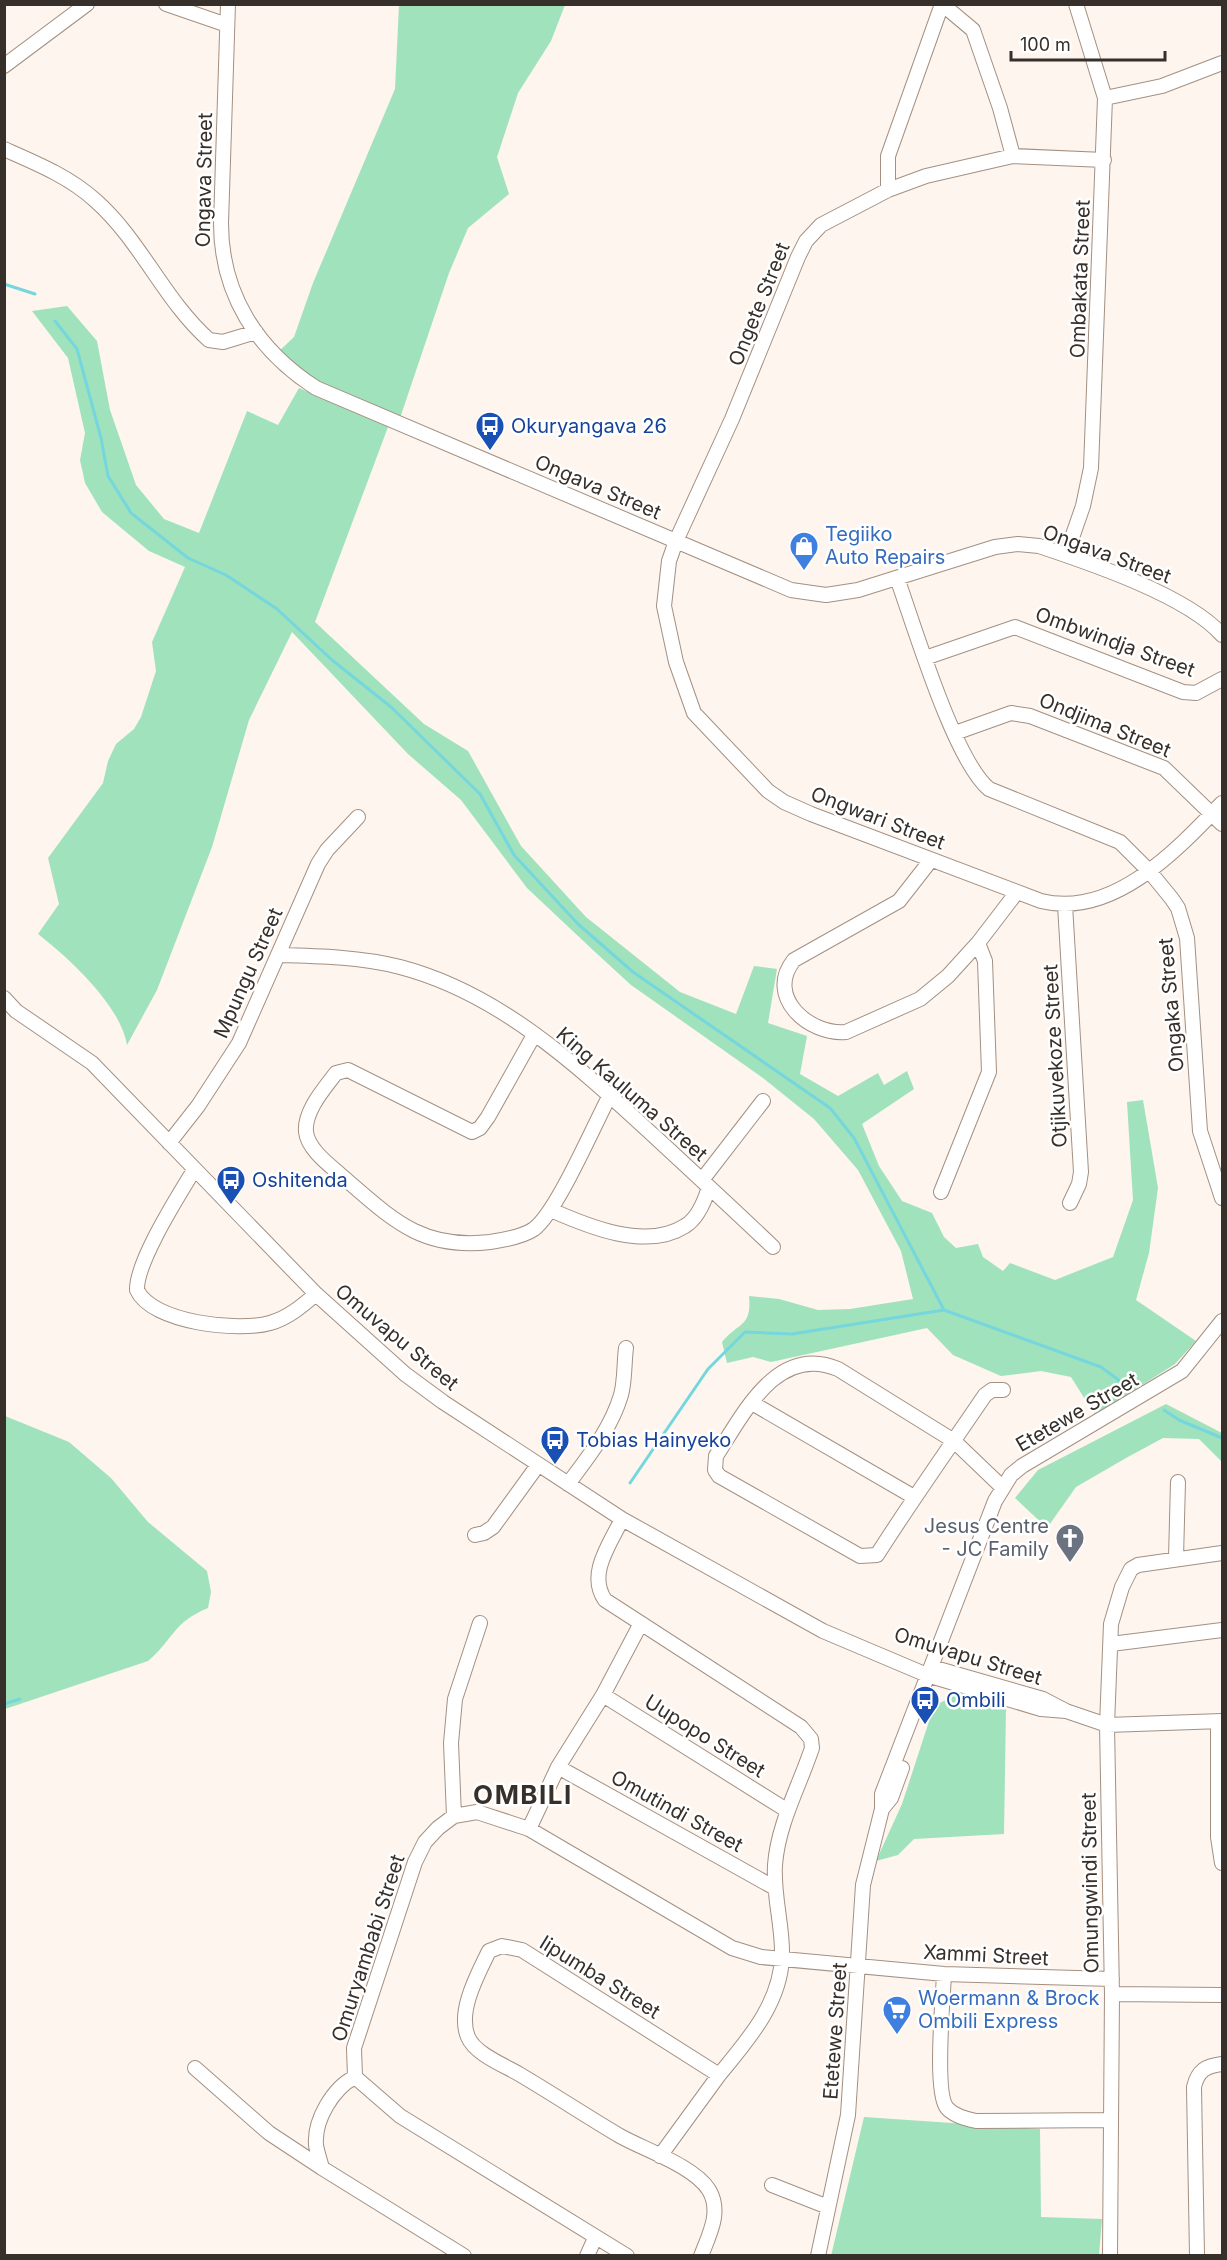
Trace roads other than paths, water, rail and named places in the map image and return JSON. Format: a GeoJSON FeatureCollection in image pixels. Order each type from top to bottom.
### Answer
{"type":"FeatureCollection","features":[{"type":"Feature","properties":{"kind":"street"},"geometry":{"type":"LineString","coordinates":[[4,66],[87,4]]}},
{"type":"Feature","properties":{"kind":"street"},"geometry":{"type":"LineString","coordinates":[[166,4],[227,25]]}},
{"type":"Feature","properties":{"kind":"street","name":"Ongava Street"},"geometry":{"type":"LineString","coordinates":[[228,4],[221,250],[225,272],[234,296],[256,332],[283,363],[324,392],[791,590],[825,595],[858,590],[995,546],[1018,544],[1039,546],[1184,604],[1210,621],[1222,635]]}},
{"type":"Feature","properties":{"kind":"street","name":"Ombakata Street"},"geometry":{"type":"LineString","coordinates":[[1066,555],[1083,506],[1091,468],[1104,160],[1105,98],[1076,4]]}},
{"type":"Feature","properties":{"kind":"street"},"geometry":{"type":"LineString","coordinates":[[888,190],[888,156],[942,5],[973,30],[1000,108],[1012,156]]}},
{"type":"Feature","properties":{"kind":"street"},"geometry":{"type":"LineString","coordinates":[[1105,98],[1162,86],[1222,63]]}},
{"type":"Feature","properties":{"kind":"street"},"geometry":{"type":"LineString","coordinates":[[4,149],[75,184],[97,202],[125,233],[180,308],[209,340],[223,342],[256,332]]}},
{"type":"Feature","properties":{"kind":"street","name":"Ongete Street"},"geometry":{"type":"LineString","coordinates":[[676,541],[732,419],[806,241],[821,225],[888,190],[934,173],[1012,156],[1104,160]]}},
{"type":"Feature","properties":{"kind":"street","name":"Ongwari Street"},"geometry":{"type":"LineString","coordinates":[[676,541],[669,561],[664,606],[676,662],[694,713],[768,791],[784,802],[1041,901],[1065,905],[1117,890],[1150,872],[1222,803]]}},
{"type":"Feature","properties":{"kind":"street","name":"Ongaka Street"},"geometry":{"type":"LineString","coordinates":[[897,578],[925,658],[955,733],[978,779],[989,789],[1111,838],[1124,846],[1150,872],[1178,908],[1187,938],[1200,1131],[1222,1198]]}},
{"type":"Feature","properties":{"kind":"street","name":"Ombwindja Street"},"geometry":{"type":"LineString","coordinates":[[925,658],[1015,627],[1183,692],[1196,693],[1222,679]]}},
{"type":"Feature","properties":{"kind":"street","name":"Ondjima Street"},"geometry":{"type":"LineString","coordinates":[[955,733],[1011,713],[1030,716],[1164,768],[1222,824]]}},
{"type":"Feature","properties":{"kind":"street","name":"Mpungu Street"},"geometry":{"type":"LineString","coordinates":[[169,1143],[220,1075],[238,1043],[318,864],[358,817]]}},
{"type":"Feature","properties":{"kind":"street"},"geometry":{"type":"LineString","coordinates":[[932,860],[907,893],[890,907],[794,960],[785,978],[792,1006],[807,1023],[835,1033],[846,1032],[920,999],[948,976],[978,943],[1017,892]]}},
{"type":"Feature","properties":{"kind":"street","name":"Otjikuvekoze Street"},"geometry":{"type":"LineString","coordinates":[[1065,905],[1081,1172],[1079,1184],[1070,1203]]}},
{"type":"Feature","properties":{"kind":"street"},"geometry":{"type":"LineString","coordinates":[[941,1192],[989,1072],[985,961],[978,943]]}},
{"type":"Feature","properties":{"kind":"street","name":"King Kauluma Street"},"geometry":{"type":"LineString","coordinates":[[278,955],[319,956],[375,962],[403,968],[457,989],[490,1006],[556,1048],[773,1246]]}},
{"type":"Feature","properties":{"kind":"street","name":"Omuvapu Street"},"geometry":{"type":"LineString","coordinates":[[4,998],[16,1011],[92,1063],[316,1294],[405,1374],[622,1519],[823,1631],[856,1645],[869,1646],[933,1672],[1043,1699],[1066,1711],[1107,1725],[1220,1722]]}},
{"type":"Feature","properties":{"kind":"street"},"geometry":{"type":"LineString","coordinates":[[534,1035],[488,1117],[480,1128],[472,1132],[348,1070],[336,1073],[316,1101],[306,1122],[306,1135],[311,1145],[328,1163],[385,1213],[415,1234],[432,1239],[475,1244],[499,1241],[534,1229],[551,1210],[610,1095]]}},
{"type":"Feature","properties":{"kind":"street"},"geometry":{"type":"LineString","coordinates":[[551,1210],[607,1233],[650,1235],[673,1232],[692,1221],[706,1184],[763,1101]]}},
{"type":"Feature","properties":{"kind":"street"},"geometry":{"type":"LineString","coordinates":[[1209,1163],[1222,1157]]}},
{"type":"Feature","properties":{"kind":"street"},"geometry":{"type":"LineString","coordinates":[[194,1170],[175,1201],[141,1270],[137,1290],[145,1302],[196,1323],[227,1327],[269,1324],[293,1313],[316,1294]]}},
{"type":"Feature","properties":{"kind":"street","name":"Etetewe Street"},"geometry":{"type":"LineString","coordinates":[[818,2256],[848,2115],[860,1965],[863,1885],[882,1809],[891,1798],[933,1672],[960,1606],[962,1588],[1002,1487],[1022,1466],[1182,1371],[1222,1321]]}},
{"type":"Feature","properties":{"kind":"street"},"geometry":{"type":"LineString","coordinates":[[568,1484],[600,1440],[622,1394],[626,1348]]}},
{"type":"Feature","properties":{"kind":"street"},"geometry":{"type":"LineString","coordinates":[[1002,1487],[954,1441],[838,1369],[824,1363],[803,1364],[767,1382],[716,1456],[715,1470],[719,1476],[860,1557],[877,1555],[914,1497],[954,1441],[985,1395],[992,1390],[1003,1390]]}},
{"type":"Feature","properties":{"kind":"street"},"geometry":{"type":"LineString","coordinates":[[752,1403],[914,1497]]}},
{"type":"Feature","properties":{"kind":"street"},"geometry":{"type":"LineString","coordinates":[[475,1535],[484,1533],[493,1527],[538,1465]]}},
{"type":"Feature","properties":{"kind":"street"},"geometry":{"type":"LineString","coordinates":[[1178,1482],[1176,1558],[1222,1553]]}},
{"type":"Feature","properties":{"kind":"street"},"geometry":{"type":"LineString","coordinates":[[622,1519],[601,1564],[597,1584],[605,1600],[640,1625],[801,1727],[811,1739],[812,1748],[788,1811],[775,1865],[782,1958],[775,1991],[764,2015],[660,2156]]}},
{"type":"Feature","properties":{"kind":"street","name":"Omungwindi Street"},"geometry":{"type":"LineString","coordinates":[[1110,2256],[1112,1979],[1107,1725],[1111,1644],[1115,1606],[1131,1569],[1138,1565],[1176,1558]]}},
{"type":"Feature","properties":{"kind":"street"},"geometry":{"type":"LineString","coordinates":[[480,1623],[455,1699],[451,1743],[454,1816],[477,1812],[529,1829],[732,1948],[761,1957],[860,1965]]}},
{"type":"Feature","properties":{"kind":"street"},"geometry":{"type":"LineString","coordinates":[[529,1829],[558,1767],[603,1695],[640,1625]]}},
{"type":"Feature","properties":{"kind":"street"},"geometry":{"type":"LineString","coordinates":[[1111,1644],[1222,1629]]}},
{"type":"Feature","properties":{"kind":"street","name":"Uupopo Street"},"geometry":{"type":"LineString","coordinates":[[603,1695],[788,1811]]}},
{"type":"Feature","properties":{"kind":"street"},"geometry":{"type":"LineString","coordinates":[[1220,1722],[1218,1837],[1222,1863]]}},
{"type":"Feature","properties":{"kind":"street","name":"Omutindi Street"},"geometry":{"type":"LineString","coordinates":[[558,1767],[776,1888]]}},
{"type":"Feature","properties":{"kind":"street","name":"Omuryambabi Street"},"geometry":{"type":"LineString","coordinates":[[355,2077],[354,2048],[415,1862],[430,1834],[454,1816]]}},
{"type":"Feature","properties":{"kind":"street","name":"Iipumba Street"},"geometry":{"type":"LineString","coordinates":[[701,2256],[714,2220],[708,2190],[698,2178],[614,2132],[473,2045],[468,2037],[466,2012],[474,1984],[489,1951],[502,1946],[522,1950],[719,2075]]}},
{"type":"Feature","properties":{"kind":"street","name":"Xammi Street"},"geometry":{"type":"LineString","coordinates":[[860,1965],[944,1974],[1112,1979]]}},
{"type":"Feature","properties":{"kind":"street"},"geometry":{"type":"LineString","coordinates":[[944,1974],[940,2074],[941,2096],[946,2108],[957,2116],[976,2121],[1110,2120]]}},
{"type":"Feature","properties":{"kind":"street"},"geometry":{"type":"LineString","coordinates":[[1112,1994],[1222,1995]]}},
{"type":"Feature","properties":{"kind":"street"},"geometry":{"type":"LineString","coordinates":[[1197,2256],[1194,2087],[1199,2073],[1204,2068],[1222,2064]]}},
{"type":"Feature","properties":{"kind":"street"},"geometry":{"type":"LineString","coordinates":[[195,2068],[269,2133],[464,2256]]}},
{"type":"Feature","properties":{"kind":"street"},"geometry":{"type":"LineString","coordinates":[[322,2168],[316,2143],[327,2104],[340,2086],[355,2077],[400,2116],[627,2256]]}},
{"type":"Feature","properties":{"kind":"street"},"geometry":{"type":"LineString","coordinates":[[772,2186],[828,2206]]}},
{"type":"Feature","properties":{"kind":"street"},"geometry":{"type":"LineString","coordinates":[[587,2256],[596,2238]]}},
{"type":"Feature","properties":{"kind":"waterway"},"geometry":{"type":"LineString","coordinates":[[4,284],[35,294]]}},
{"type":"Feature","properties":{"kind":"waterway"},"geometry":{"type":"LineString","coordinates":[[55,321],[77,349],[101,438],[108,476],[131,513],[188,558],[226,575],[277,609],[332,660],[391,707],[480,794],[514,855],[578,924],[633,972],[830,1108],[854,1138],[944,1310]]}},
{"type":"Feature","properties":{"kind":"waterway"},"geometry":{"type":"LineString","coordinates":[[630,1483],[708,1369],[745,1332],[792,1334],[944,1310],[1101,1367],[1128,1387]]}},
{"type":"Feature","properties":{"kind":"waterway"},"geometry":{"type":"LineString","coordinates":[[1164,1410],[1179,1420],[1222,1438]]}},
{"type":"Feature","properties":{"kind":"waterway"},"geometry":{"type":"LineString","coordinates":[[4,1704],[20,1699]]}},
{"type":"Feature","properties":{"kind":"place","name":"Okuryangava 26"},"geometry":{"type":"Point","coordinates":[490,452]}},
{"type":"Feature","properties":{"kind":"place","name":"Tegiiko Auto Repairs"},"geometry":{"type":"Point","coordinates":[804,572]}},
{"type":"Feature","properties":{"kind":"place","name":"Oshitenda"},"geometry":{"type":"Point","coordinates":[231,1206]}},
{"type":"Feature","properties":{"kind":"place","name":"Tobias Hainyeko"},"geometry":{"type":"Point","coordinates":[555,1466]}},
{"type":"Feature","properties":{"kind":"place","name":"Jesus Centre - JC Family"},"geometry":{"type":"Point","coordinates":[1070,1564]}},
{"type":"Feature","properties":{"kind":"place","name":"Ombili"},"geometry":{"type":"Point","coordinates":[925,1726]}},
{"type":"Feature","properties":{"kind":"place","name":"Woermann & Brock Ombili Express"},"geometry":{"type":"Point","coordinates":[897,2036]}},
{"type":"Feature","properties":{"kind":"district","name":"OMBILI"},"geometry":{"type":"Point","coordinates":[523,1794]}}]}
